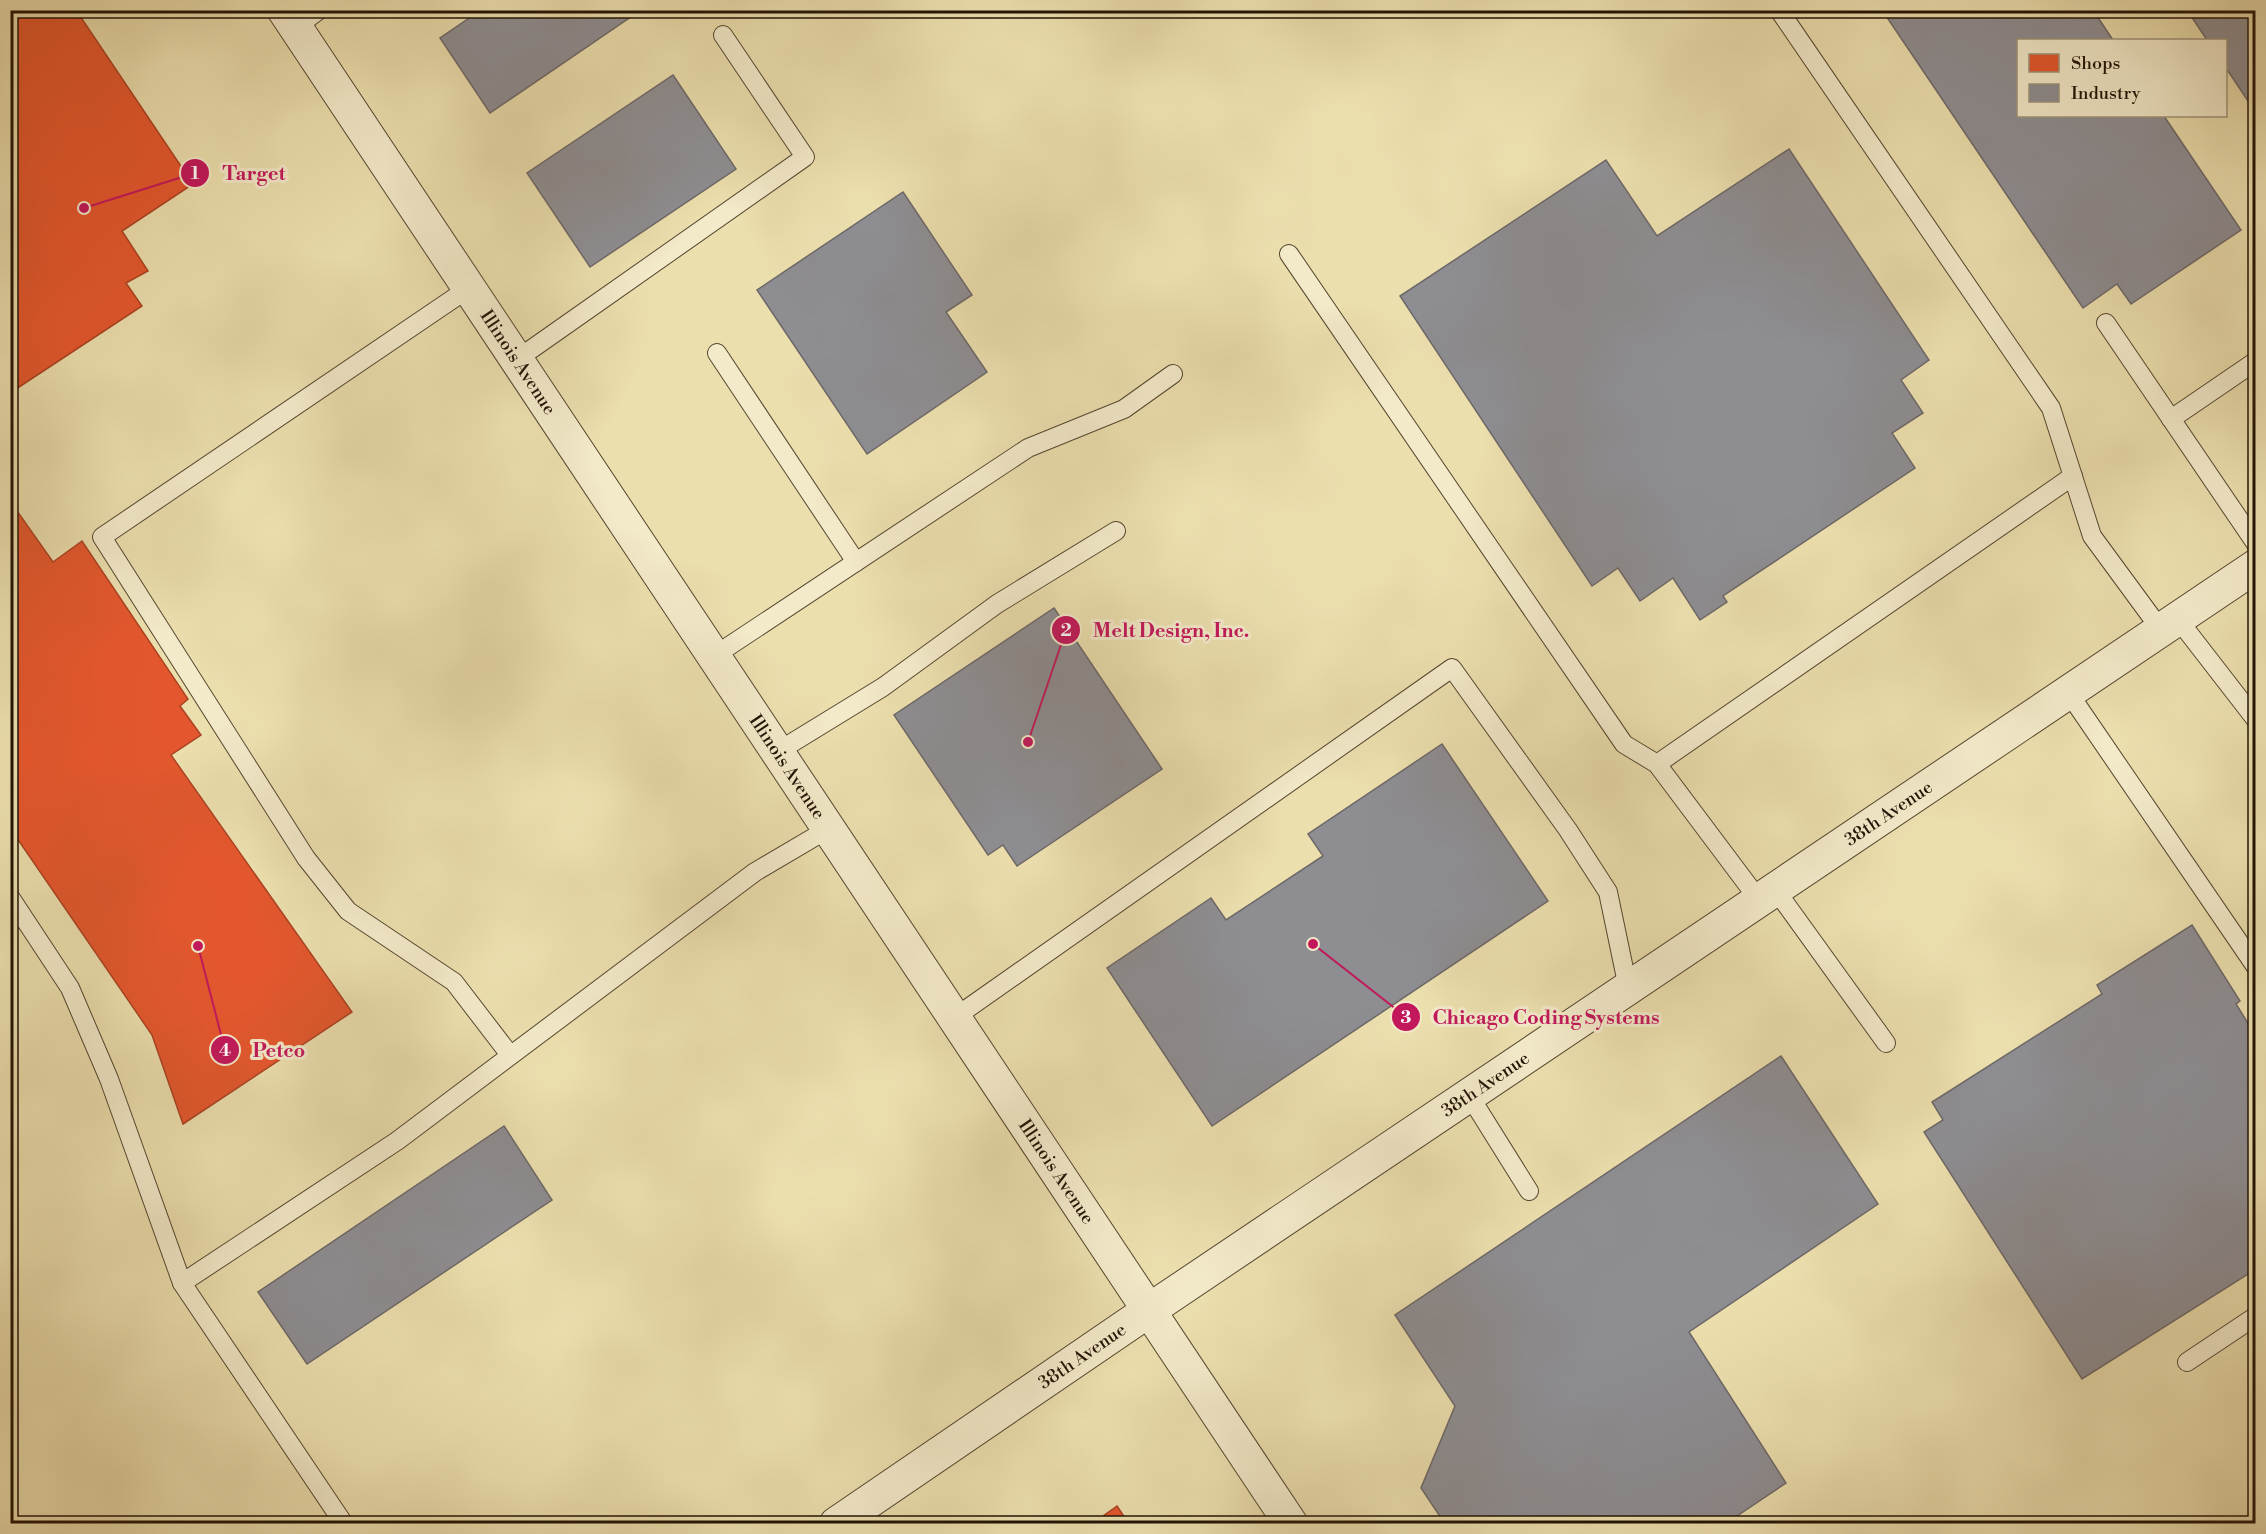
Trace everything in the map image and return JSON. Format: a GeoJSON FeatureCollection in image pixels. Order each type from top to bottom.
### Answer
{"type":"FeatureCollection","features":[{"type":"Feature","properties":{"kind":"street","name":"Illinois Avenue"},"geometry":{"type":"LineString","coordinates":[[300,16],[516,360],[1291,1524]]}},
{"type":"Feature","properties":{"kind":"street","name":"38th Avenue"},"geometry":{"type":"LineString","coordinates":[[836,1524],[1148,1311],[2256,566]]}},
{"type":"Feature","properties":{"kind":"lane"},"geometry":{"type":"LineString","coordinates":[[1779,10],[2051,408],[2092,536],[2256,720]]}},
{"type":"Feature","properties":{"kind":"lane"},"geometry":{"type":"LineString","coordinates":[[516,360],[805,157],[723,34]]}},
{"type":"Feature","properties":{"kind":"lane"},"geometry":{"type":"LineString","coordinates":[[1289,254],[1624,744],[1657,764],[1767,894],[1886,1043]]}},
{"type":"Feature","properties":{"kind":"lane"},"geometry":{"type":"LineString","coordinates":[[469,288],[102,537],[306,858],[348,911],[454,982],[510,1055]]}},
{"type":"Feature","properties":{"kind":"lane"},"geometry":{"type":"LineString","coordinates":[[2106,323],[2256,544]]}},
{"type":"Feature","properties":{"kind":"lane"},"geometry":{"type":"LineString","coordinates":[[717,353],[856,562]]}},
{"type":"Feature","properties":{"kind":"lane"},"geometry":{"type":"LineString","coordinates":[[2171,419],[2256,362]]}},
{"type":"Feature","properties":{"kind":"lane"},"geometry":{"type":"LineString","coordinates":[[714,656],[1028,448],[1124,409],[1173,374]]}},
{"type":"Feature","properties":{"kind":"lane"},"geometry":{"type":"LineString","coordinates":[[1657,764],[2073,476]]}},
{"type":"Feature","properties":{"kind":"lane"},"geometry":{"type":"LineString","coordinates":[[777,752],[883,687],[997,604],[1116,531]]}},
{"type":"Feature","properties":{"kind":"lane"},"geometry":{"type":"LineString","coordinates":[[954,1018],[1452,668],[1568,830],[1608,892],[1628,988]]}},
{"type":"Feature","properties":{"kind":"lane"},"geometry":{"type":"LineString","coordinates":[[2068,692],[2256,967]]}},
{"type":"Feature","properties":{"kind":"lane"},"geometry":{"type":"LineString","coordinates":[[182,1283],[397,1141],[755,872],[828,829]]}},
{"type":"Feature","properties":{"kind":"lane"},"geometry":{"type":"LineString","coordinates":[[10,897],[70,988],[110,1079],[182,1283],[344,1524]]}},
{"type":"Feature","properties":{"kind":"lane"},"geometry":{"type":"LineString","coordinates":[[1469,1095],[1529,1191]]}},
{"type":"Feature","properties":{"kind":"lane"},"geometry":{"type":"LineString","coordinates":[[2187,1362],[2256,1317]]}},
{"type":"Feature","properties":{"kind":"building: Shops"},"geometry":{"type":"Polygon","coordinates":[[[10,10],[76,10],[193,184],[122,231],[148,271],[126,283],[142,306],[10,393],[10,10]]]}},
{"type":"Feature","properties":{"kind":"building: Shops"},"geometry":{"type":"Polygon","coordinates":[[[10,501],[53,562],[82,541],[188,699],[180,706],[201,735],[171,755],[352,1012],[183,1124],[152,1035],[10,828],[10,501]]]}},
{"type":"Feature","properties":{"kind":"building: Shops"},"geometry":{"type":"Polygon","coordinates":[[[1117,1506],[1129,1524],[1092,1524],[1117,1506]]]}},
{"type":"Feature","properties":{"kind":"building: Industry"},"geometry":{"type":"Polygon","coordinates":[[[481,10],[641,10],[490,113],[440,38],[481,10]]]}},
{"type":"Feature","properties":{"kind":"building: Industry"},"geometry":{"type":"Polygon","coordinates":[[[1882,10],[2093,10],[2112,39],[2017,39],[2017,117],[2165,117],[2241,230],[2131,304],[2117,284],[2083,308],[1882,10]]]}},
{"type":"Feature","properties":{"kind":"building: Industry"},"geometry":{"type":"Polygon","coordinates":[[[2187,10],[2256,10],[2256,113],[2227,70],[2227,39],[2206,39],[2187,10]]]}},
{"type":"Feature","properties":{"kind":"building: Industry"},"geometry":{"type":"Polygon","coordinates":[[[673,75],[736,169],[590,267],[527,173],[673,75]]]}},
{"type":"Feature","properties":{"kind":"building: Industry"},"geometry":{"type":"Polygon","coordinates":[[[1789,149],[1929,360],[1901,380],[1923,413],[1892,433],[1915,468],[1723,596],[1727,602],[1700,620],[1673,578],[1640,601],[1618,568],[1592,586],[1400,296],[1606,160],[1657,236],[1789,149]]]}},
{"type":"Feature","properties":{"kind":"building: Industry"},"geometry":{"type":"Polygon","coordinates":[[[903,192],[972,295],[946,312],[987,372],[867,454],[757,290],[903,192]]]}},
{"type":"Feature","properties":{"kind":"building: Industry"},"geometry":{"type":"Polygon","coordinates":[[[1054,608],[1162,769],[1017,866],[1003,845],[988,855],[894,715],[1054,608]]]}},
{"type":"Feature","properties":{"kind":"building: Industry"},"geometry":{"type":"Polygon","coordinates":[[[1442,744],[1548,901],[1212,1126],[1107,968],[1211,898],[1226,920],[1323,856],[1308,834],[1442,744]]]}},
{"type":"Feature","properties":{"kind":"building: Industry"},"geometry":{"type":"Polygon","coordinates":[[[2192,925],[2240,1001],[2236,1004],[2256,1036],[2256,1269],[2082,1379],[1924,1132],[1943,1120],[1932,1102],[2102,994],[2097,985],[2192,925]]]}},
{"type":"Feature","properties":{"kind":"building: Industry"},"geometry":{"type":"Polygon","coordinates":[[[1781,1056],[1878,1204],[1689,1332],[1786,1483],[1725,1524],[1445,1524],[1421,1488],[1455,1406],[1395,1315],[1781,1056]]]}},
{"type":"Feature","properties":{"kind":"building: Industry"},"geometry":{"type":"Polygon","coordinates":[[[504,1126],[552,1200],[307,1364],[258,1292],[504,1126]]]}},
{"type":"Feature","properties":{"kind":"place","name":"Target"},"geometry":{"type":"Point","coordinates":[84,208]}},
{"type":"Feature","properties":{"kind":"place","name":"Melt Design, Inc."},"geometry":{"type":"Point","coordinates":[1028,742]}},
{"type":"Feature","properties":{"kind":"place","name":"Chicago Coding Systems"},"geometry":{"type":"Point","coordinates":[1313,944]}},
{"type":"Feature","properties":{"kind":"place","name":"Petco"},"geometry":{"type":"Point","coordinates":[198,946]}}]}
